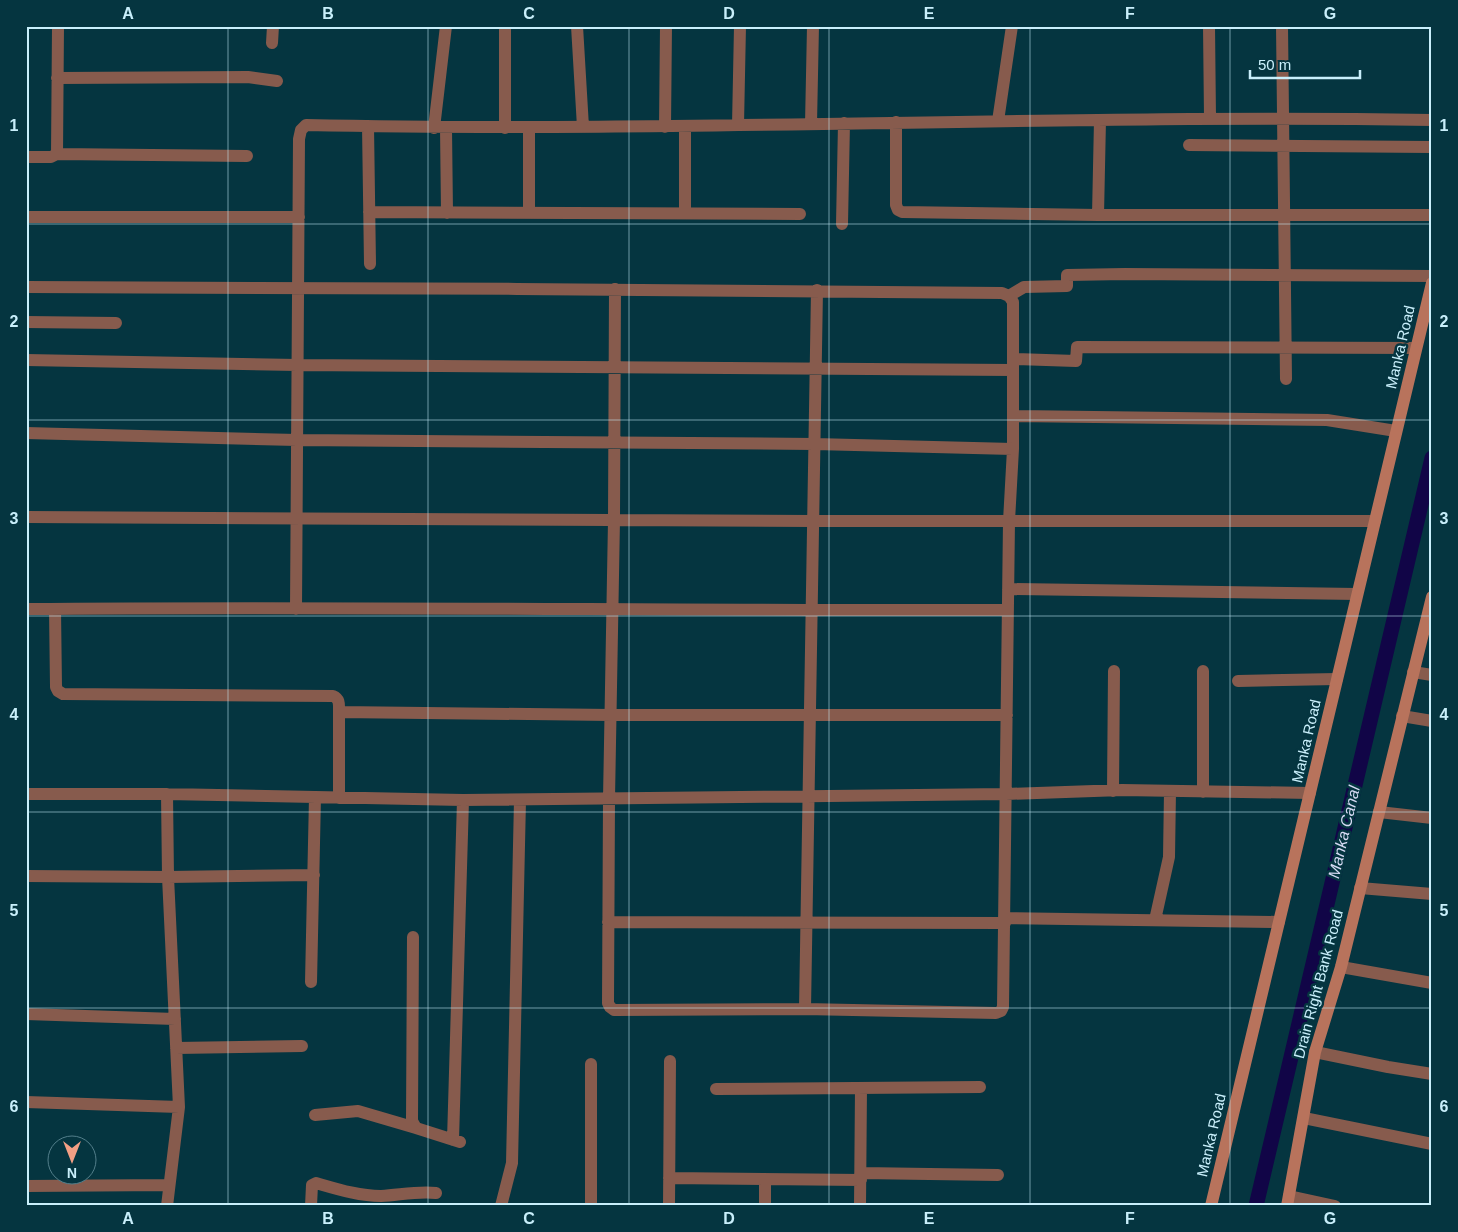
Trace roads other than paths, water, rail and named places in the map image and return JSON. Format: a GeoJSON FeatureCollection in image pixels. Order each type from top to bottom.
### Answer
{"type":"FeatureCollection","features":[{"type":"Feature","properties":{"kind":"main road","name":"Manka Road"},"geometry":{"type":"LineString","coordinates":[[1211,1206],[1432,283]]}},
{"type":"Feature","properties":{"kind":"main road","name":"Drain Right Bank Road"},"geometry":{"type":"LineString","coordinates":[[1288,1201],[1316,1052],[1341,967],[1432,598]]}},
{"type":"Feature","properties":{"kind":"street"},"geometry":{"type":"LineString","coordinates":[[57,154],[58,26]]}},
{"type":"Feature","properties":{"kind":"street"},"geometry":{"type":"LineString","coordinates":[[272,43],[273,26]]}},
{"type":"Feature","properties":{"kind":"street"},"geometry":{"type":"LineString","coordinates":[[446,26],[440,128],[448,213]]}},
{"type":"Feature","properties":{"kind":"street"},"geometry":{"type":"LineString","coordinates":[[505,26],[505,128]]}},
{"type":"Feature","properties":{"kind":"street"},"geometry":{"type":"LineString","coordinates":[[577,26],[583,127]]}},
{"type":"Feature","properties":{"kind":"street"},"geometry":{"type":"LineString","coordinates":[[665,127],[666,26]]}},
{"type":"Feature","properties":{"kind":"street"},"geometry":{"type":"LineString","coordinates":[[738,125],[740,26]]}},
{"type":"Feature","properties":{"kind":"street"},"geometry":{"type":"LineString","coordinates":[[811,124],[813,26]]}},
{"type":"Feature","properties":{"kind":"street"},"geometry":{"type":"LineString","coordinates":[[998,121],[1012,26]]}},
{"type":"Feature","properties":{"kind":"street"},"geometry":{"type":"LineString","coordinates":[[1209,26],[1210,118]]}},
{"type":"Feature","properties":{"kind":"street"},"geometry":{"type":"LineString","coordinates":[[1282,26],[1286,379]]}},
{"type":"Feature","properties":{"kind":"street"},"geometry":{"type":"LineString","coordinates":[[57,78],[248,77],[277,82]]}},
{"type":"Feature","properties":{"kind":"street"},"geometry":{"type":"LineString","coordinates":[[296,609],[299,139],[301,130],[306,125],[529,128],[1210,118],[1432,120]]}},
{"type":"Feature","properties":{"kind":"street"},"geometry":{"type":"LineString","coordinates":[[1098,215],[1100,120]]}},
{"type":"Feature","properties":{"kind":"street"},"geometry":{"type":"LineString","coordinates":[[896,122],[896,205],[898,210],[902,212],[1098,215],[1432,215]]}},
{"type":"Feature","properties":{"kind":"street"},"geometry":{"type":"LineString","coordinates":[[842,224],[844,123]]}},
{"type":"Feature","properties":{"kind":"street"},"geometry":{"type":"LineString","coordinates":[[368,126],[370,264]]}},
{"type":"Feature","properties":{"kind":"street"},"geometry":{"type":"LineString","coordinates":[[685,126],[685,213]]}},
{"type":"Feature","properties":{"kind":"street"},"geometry":{"type":"LineString","coordinates":[[529,128],[529,213]]}},
{"type":"Feature","properties":{"kind":"street"},"geometry":{"type":"LineString","coordinates":[[1188,145],[1432,147]]}},
{"type":"Feature","properties":{"kind":"street"},"geometry":{"type":"LineString","coordinates":[[26,157],[51,158],[57,154],[246,156]]}},
{"type":"Feature","properties":{"kind":"street"},"geometry":{"type":"LineString","coordinates":[[369,212],[800,214]]}},
{"type":"Feature","properties":{"kind":"street"},"geometry":{"type":"LineString","coordinates":[[26,217],[299,217]]}},
{"type":"Feature","properties":{"kind":"street"},"geometry":{"type":"LineString","coordinates":[[1009,296],[1024,288],[1066,286],[1067,276],[1284,274],[1432,276]]}},
{"type":"Feature","properties":{"kind":"street"},"geometry":{"type":"LineString","coordinates":[[26,287],[614,289],[817,290],[1002,293],[1009,296],[1012,302],[1013,449],[1009,521],[1005,920],[1003,1007],[1001,1011],[996,1013],[805,1009],[614,1010],[610,1007],[608,1003],[608,922],[614,520],[614,289]]}},
{"type":"Feature","properties":{"kind":"street"},"geometry":{"type":"LineString","coordinates":[[805,1009],[816,444],[817,290]]}},
{"type":"Feature","properties":{"kind":"street"},"geometry":{"type":"LineString","coordinates":[[26,322],[116,323]]}},
{"type":"Feature","properties":{"kind":"street"},"geometry":{"type":"LineString","coordinates":[[26,360],[297,365],[816,369],[1012,364],[1076,360],[1077,347],[1286,346],[1416,348]]}},
{"type":"Feature","properties":{"kind":"street"},"geometry":{"type":"LineString","coordinates":[[1012,416],[1327,420],[1396,431]]}},
{"type":"Feature","properties":{"kind":"street"},"geometry":{"type":"LineString","coordinates":[[26,433],[297,440],[816,444],[1013,449]]}},
{"type":"Feature","properties":{"kind":"street"},"geometry":{"type":"LineString","coordinates":[[26,517],[814,521],[1375,521]]}},
{"type":"Feature","properties":{"kind":"street"},"geometry":{"type":"LineString","coordinates":[[1008,590],[1357,594]]}},
{"type":"Feature","properties":{"kind":"street"},"geometry":{"type":"LineString","coordinates":[[55,608],[56,688],[63,694],[333,696],[337,698],[339,701],[339,798]]}},
{"type":"Feature","properties":{"kind":"street"},"geometry":{"type":"LineString","coordinates":[[26,609],[613,608],[812,611],[1008,610]]}},
{"type":"Feature","properties":{"kind":"street"},"geometry":{"type":"LineString","coordinates":[[1113,791],[1114,671]]}},
{"type":"Feature","properties":{"kind":"street"},"geometry":{"type":"LineString","coordinates":[[1203,671],[1203,792]]}},
{"type":"Feature","properties":{"kind":"street"},"geometry":{"type":"LineString","coordinates":[[1413,672],[1432,675]]}},
{"type":"Feature","properties":{"kind":"street"},"geometry":{"type":"LineString","coordinates":[[1238,681],[1337,679]]}},
{"type":"Feature","properties":{"kind":"street"},"geometry":{"type":"LineString","coordinates":[[339,712],[810,716],[1007,715]]}},
{"type":"Feature","properties":{"kind":"street"},"geometry":{"type":"LineString","coordinates":[[1402,716],[1432,721]]}},
{"type":"Feature","properties":{"kind":"street"},"geometry":{"type":"LineString","coordinates":[[26,794],[167,794],[520,800],[1113,791],[1310,793]]}},
{"type":"Feature","properties":{"kind":"street"},"geometry":{"type":"LineString","coordinates":[[1154,920],[1169,857],[1170,791]]}},
{"type":"Feature","properties":{"kind":"street"},"geometry":{"type":"LineString","coordinates":[[166,1206],[179,1107],[168,877],[167,794]]}},
{"type":"Feature","properties":{"kind":"street"},"geometry":{"type":"LineString","coordinates":[[311,982],[315,797]]}},
{"type":"Feature","properties":{"kind":"street"},"geometry":{"type":"LineString","coordinates":[[315,1115],[358,1111],[457,1141],[463,800]]}},
{"type":"Feature","properties":{"kind":"street"},"geometry":{"type":"LineString","coordinates":[[501,1206],[512,1163],[520,800]]}},
{"type":"Feature","properties":{"kind":"street"},"geometry":{"type":"LineString","coordinates":[[1379,812],[1432,818]]}},
{"type":"Feature","properties":{"kind":"street"},"geometry":{"type":"LineString","coordinates":[[26,876],[314,875]]}},
{"type":"Feature","properties":{"kind":"street"},"geometry":{"type":"LineString","coordinates":[[1360,888],[1432,894]]}},
{"type":"Feature","properties":{"kind":"street"},"geometry":{"type":"LineString","coordinates":[[608,922],[1005,920],[1279,922]]}},
{"type":"Feature","properties":{"kind":"street"},"geometry":{"type":"LineString","coordinates":[[413,937],[412,1121],[416,1128]]}},
{"type":"Feature","properties":{"kind":"street"},"geometry":{"type":"LineString","coordinates":[[1341,967],[1432,983]]}},
{"type":"Feature","properties":{"kind":"street"},"geometry":{"type":"LineString","coordinates":[[26,1014],[175,1018]]}},
{"type":"Feature","properties":{"kind":"street"},"geometry":{"type":"LineString","coordinates":[[176,1048],[302,1046]]}},
{"type":"Feature","properties":{"kind":"street"},"geometry":{"type":"LineString","coordinates":[[1316,1052],[1432,1074]]}},
{"type":"Feature","properties":{"kind":"street"},"geometry":{"type":"LineString","coordinates":[[669,1206],[670,1061]]}},
{"type":"Feature","properties":{"kind":"street"},"geometry":{"type":"LineString","coordinates":[[591,1064],[591,1206]]}},
{"type":"Feature","properties":{"kind":"street"},"geometry":{"type":"LineString","coordinates":[[860,1206],[861,1088]]}},
{"type":"Feature","properties":{"kind":"street"},"geometry":{"type":"LineString","coordinates":[[716,1089],[980,1088]]}},
{"type":"Feature","properties":{"kind":"street"},"geometry":{"type":"LineString","coordinates":[[26,1102],[179,1107]]}},
{"type":"Feature","properties":{"kind":"street"},"geometry":{"type":"LineString","coordinates":[[1304,1118],[1432,1144]]}},
{"type":"Feature","properties":{"kind":"street"},"geometry":{"type":"LineString","coordinates":[[669,1178],[765,1179],[998,1175]]}},
{"type":"Feature","properties":{"kind":"street"},"geometry":{"type":"LineString","coordinates":[[765,1179],[765,1206]]}},
{"type":"Feature","properties":{"kind":"street"},"geometry":{"type":"LineString","coordinates":[[311,1206],[312,1186],[316,1183],[344,1192],[380,1196],[425,1192],[436,1193]]}},
{"type":"Feature","properties":{"kind":"street"},"geometry":{"type":"LineString","coordinates":[[26,1186],[169,1185]]}},
{"type":"Feature","properties":{"kind":"street"},"geometry":{"type":"LineString","coordinates":[[1288,1201],[1335,1206]]}},
{"type":"Feature","properties":{"kind":"waterway","name":"Manka Canal"},"geometry":{"type":"LineString","coordinates":[[1256,1206],[1432,458]]}}]}
